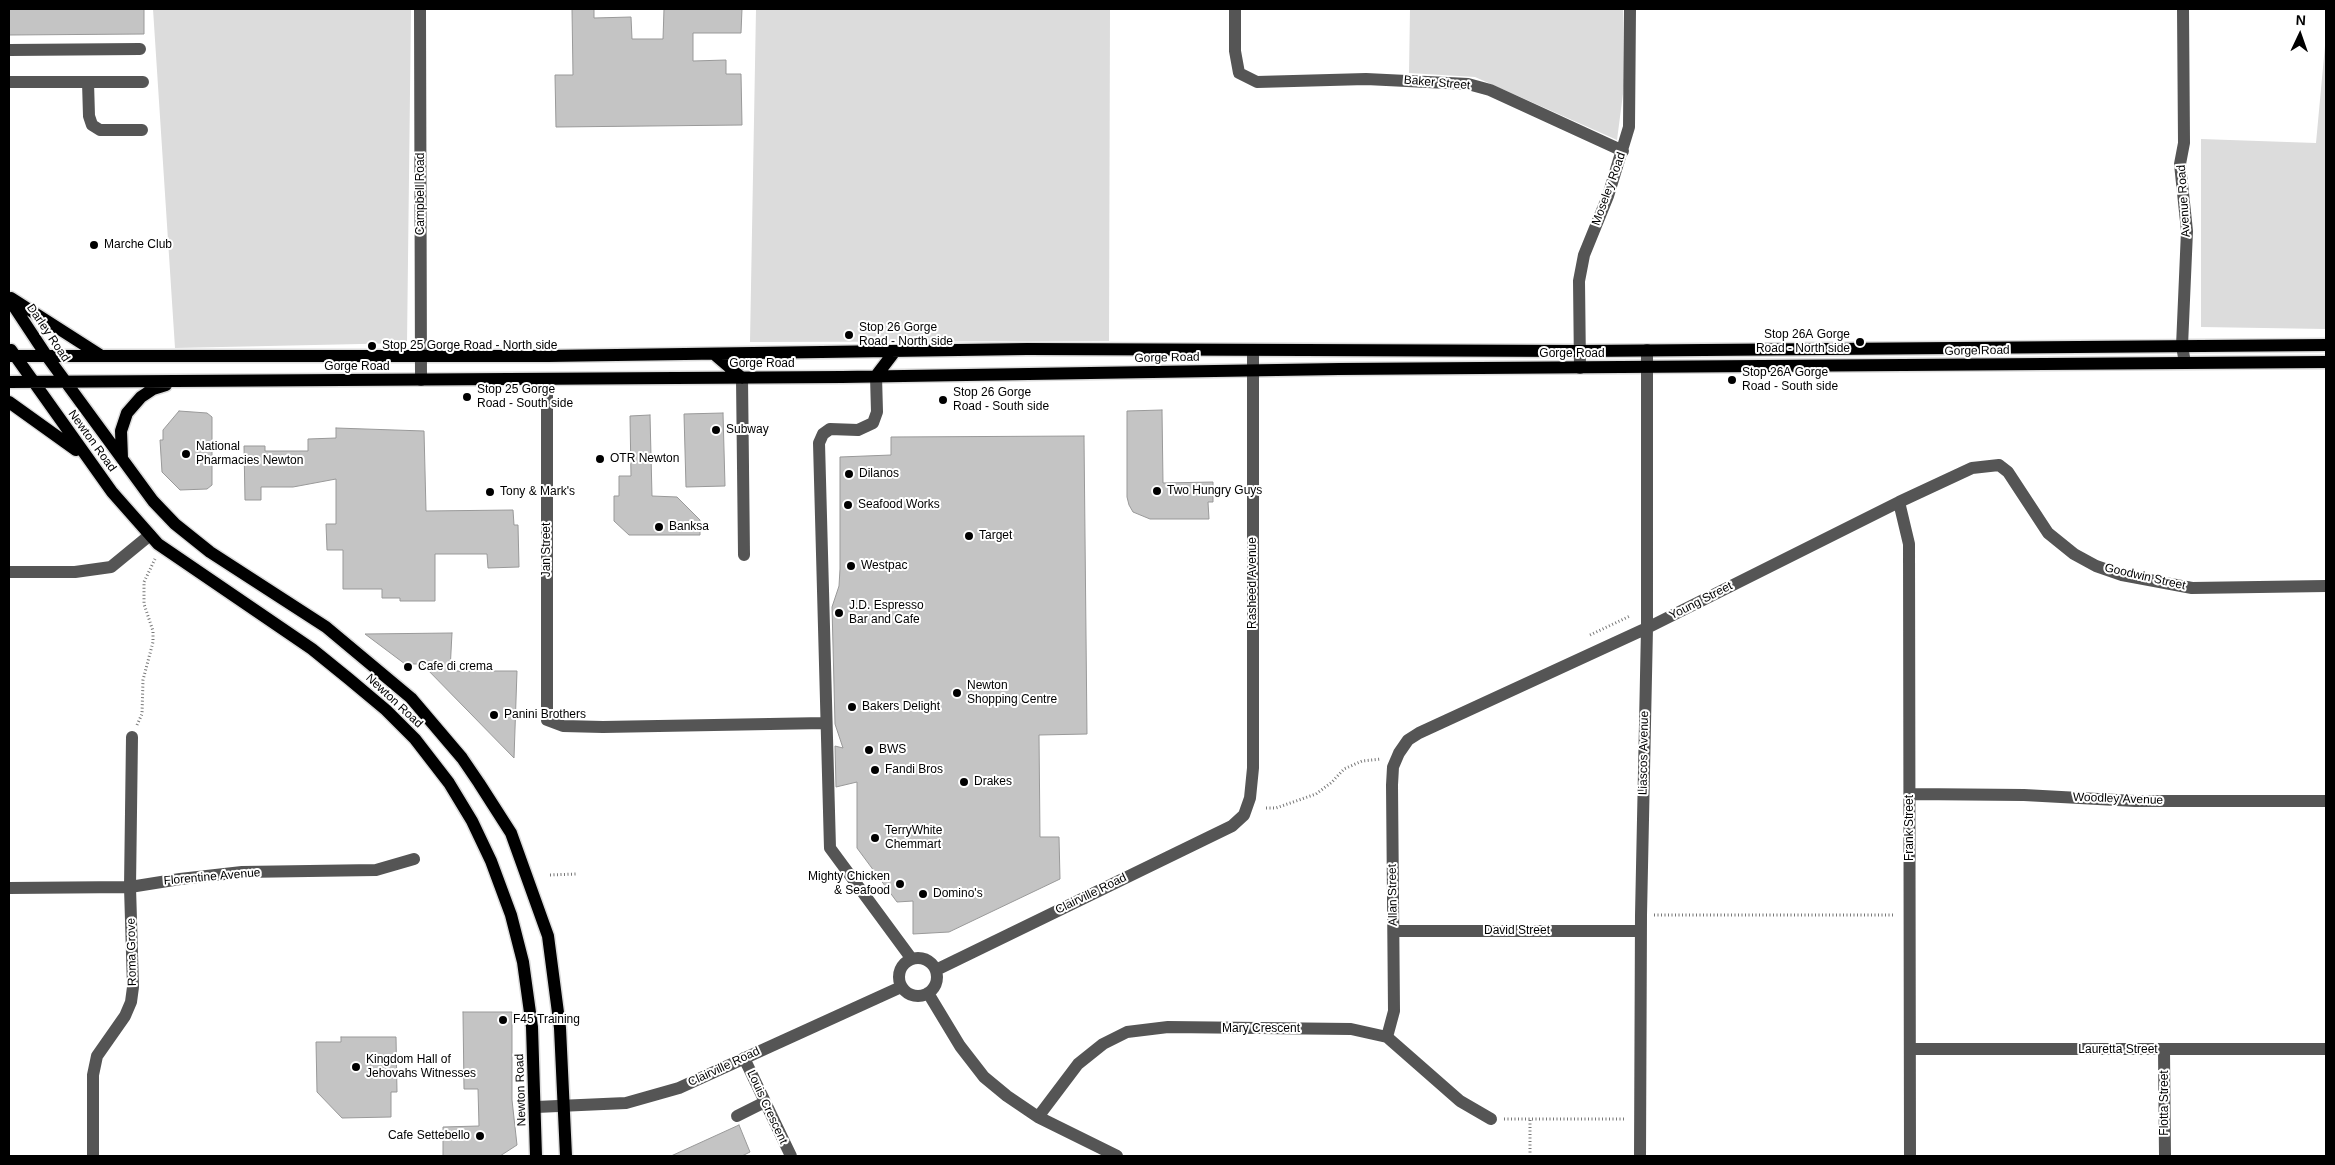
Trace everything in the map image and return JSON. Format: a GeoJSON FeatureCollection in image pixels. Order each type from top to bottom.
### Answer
{"type":"FeatureCollection","features":[{"type":"Feature","properties":{"kind":"main road"},"geometry":{"type":"LineString","coordinates":[[9,298],[100,355]]}},
{"type":"Feature","properties":{"kind":"main road","name":"Darley Road"},"geometry":{"type":"LineString","coordinates":[[9,298],[66,382]]}},
{"type":"Feature","properties":{"kind":"main road","name":"Gorge Road"},"geometry":{"type":"LineString","coordinates":[[11,353],[46,355],[548,356],[895,351],[1580,351],[2326,345]]}},
{"type":"Feature","properties":{"kind":"main road"},"geometry":{"type":"LineString","coordinates":[[876,376],[895,351]]}},
{"type":"Feature","properties":{"kind":"main road"},"geometry":{"type":"LineString","coordinates":[[11,353],[33,382]]}},
{"type":"Feature","properties":{"kind":"main road"},"geometry":{"type":"LineString","coordinates":[[714,354],[742,378]]}},
{"type":"Feature","properties":{"kind":"main road"},"geometry":{"type":"LineString","coordinates":[[547,379],[548,356]]}},
{"type":"Feature","properties":{"kind":"main road","name":"Gorge Road"},"geometry":{"type":"LineString","coordinates":[[9,382],[742,378],[1645,367],[2326,362]]}},
{"type":"Feature","properties":{"kind":"main road","name":"Newton Road"},"geometry":{"type":"LineString","coordinates":[[33,382],[112,492],[158,544],[312,649],[349,679],[386,710],[415,738],[449,782],[472,821],[491,861],[511,915],[523,962],[532,1027],[536,1107],[536,1156]]}},
{"type":"Feature","properties":{"kind":"main road","name":"Newton Road"},"geometry":{"type":"LineString","coordinates":[[66,382],[153,501],[175,524],[210,552],[326,627],[412,698],[462,758],[512,833],[548,936],[560,1028],[566,1156]]}},
{"type":"Feature","properties":{"kind":"main road"},"geometry":{"type":"LineString","coordinates":[[123,460],[121,431],[131,408],[141,397],[153,389],[178,382]]}},
{"type":"Feature","properties":{"kind":"main road"},"geometry":{"type":"LineString","coordinates":[[9,402],[85,456]]}},
{"type":"Feature","properties":{"kind":"street","name":"Campbell Road"},"geometry":{"type":"LineString","coordinates":[[420,9],[421,380]]}},
{"type":"Feature","properties":{"kind":"street","name":"Baker Street"},"geometry":{"type":"LineString","coordinates":[[1234,9],[1234,51],[1240,73],[1257,82],[1366,78],[1468,84],[1490,90],[1623,151]]}},
{"type":"Feature","properties":{"kind":"street","name":"Moseley Road"},"geometry":{"type":"LineString","coordinates":[[1580,368],[1579,281],[1582,264],[1623,151],[1629,127],[1631,95],[1630,9]]}},
{"type":"Feature","properties":{"kind":"street","name":"Avenue Road"},"geometry":{"type":"LineString","coordinates":[[2183,9],[2184,142],[2180,164],[2187,231],[2182,346],[2185,363]]}},
{"type":"Feature","properties":{"kind":"street"},"geometry":{"type":"LineString","coordinates":[[9,50],[140,48]]}},
{"type":"Feature","properties":{"kind":"street"},"geometry":{"type":"LineString","coordinates":[[9,82],[143,82]]}},
{"type":"Feature","properties":{"kind":"street"},"geometry":{"type":"LineString","coordinates":[[88,82],[89,116],[92,125],[100,130],[142,130]]}},
{"type":"Feature","properties":{"kind":"street","name":"Rasheed Avenue"},"geometry":{"type":"LineString","coordinates":[[1244,815],[1250,798],[1253,768],[1253,350]]}},
{"type":"Feature","properties":{"kind":"street","name":"Liascos Avenue"},"geometry":{"type":"LineString","coordinates":[[1640,1156],[1640,915],[1646,628],[1645,367],[1647,350]]}},
{"type":"Feature","properties":{"kind":"street"},"geometry":{"type":"LineString","coordinates":[[876,376],[876,412],[874,423],[858,430],[830,429],[823,434],[819,443],[825,722],[830,848],[911,958]]}},
{"type":"Feature","properties":{"kind":"street"},"geometry":{"type":"LineString","coordinates":[[742,378],[744,555]]}},
{"type":"Feature","properties":{"kind":"street","name":"Jan Street"},"geometry":{"type":"LineString","coordinates":[[547,379],[547,720],[563,726],[603,727],[825,722]]}},
{"type":"Feature","properties":{"kind":"street","name":"Young Street"},"geometry":{"type":"LineString","coordinates":[[1399,753],[1408,740],[1419,733],[1646,628],[1899,502],[1972,468],[1999,465],[2008,472]]}},
{"type":"Feature","properties":{"kind":"street","name":"Goodwin Street"},"geometry":{"type":"LineString","coordinates":[[2008,472],[2048,533],[2074,554],[2096,566],[2122,574],[2192,588],[2326,586]]}},
{"type":"Feature","properties":{"kind":"street","name":"Frank Street"},"geometry":{"type":"LineString","coordinates":[[1899,502],[1909,544],[1910,1156]]}},
{"type":"Feature","properties":{"kind":"street"},"geometry":{"type":"LineString","coordinates":[[9,572],[75,572],[111,567],[150,535]]}},
{"type":"Feature","properties":{"kind":"street","name":"Roma Grove"},"geometry":{"type":"LineString","coordinates":[[93,1156],[93,1075],[97,1056],[125,1016],[131,1002],[134,987],[130,887],[132,737]]}},
{"type":"Feature","properties":{"kind":"street","name":"Allan Street"},"geometry":{"type":"LineString","coordinates":[[1386,1037],[1394,1011],[1392,785],[1393,767],[1399,753]]}},
{"type":"Feature","properties":{"kind":"street","name":"Woodley Avenue"},"geometry":{"type":"LineString","coordinates":[[1910,794],[2024,795],[2135,801],[2326,800]]}},
{"type":"Feature","properties":{"kind":"street","name":"Clairville Road"},"geometry":{"type":"LineString","coordinates":[[936,970],[1232,826],[1244,815]]}},
{"type":"Feature","properties":{"kind":"street","name":"Florentine Avenue"},"geometry":{"type":"LineString","coordinates":[[9,888],[130,887],[180,878],[242,872],[376,870],[414,859]]}},
{"type":"Feature","properties":{"kind":"street","name":"David Street"},"geometry":{"type":"LineString","coordinates":[[1394,931],[1640,931]]}},
{"type":"Feature","properties":{"kind":"street"},"geometry":{"type":"LineString","coordinates":[[911,958],[925,959],[936,970],[937,978],[935,985],[928,993],[917,996],[907,993],[901,987],[898,976],[900,969],[911,958]]}},
{"type":"Feature","properties":{"kind":"street","name":"Clairville Road"},"geometry":{"type":"LineString","coordinates":[[536,1107],[626,1103],[679,1088],[901,987]]}},
{"type":"Feature","properties":{"kind":"street"},"geometry":{"type":"LineString","coordinates":[[928,993],[960,1046],[984,1077],[1007,1096],[1038,1117],[1117,1156]]}},
{"type":"Feature","properties":{"kind":"street","name":"Mary Crescent"},"geometry":{"type":"LineString","coordinates":[[1038,1117],[1078,1064],[1104,1044],[1127,1032],[1168,1027],[1351,1029],[1386,1037],[1460,1101],[1491,1119]]}},
{"type":"Feature","properties":{"kind":"street","name":"Lauretta Street"},"geometry":{"type":"LineString","coordinates":[[1910,1049],[2326,1049]]}},
{"type":"Feature","properties":{"kind":"street","name":"Flotta Street"},"geometry":{"type":"LineString","coordinates":[[2164,1050],[2165,1156]]}},
{"type":"Feature","properties":{"kind":"street","name":"Louis Crescent"},"geometry":{"type":"LineString","coordinates":[[744,1058],[791,1156]]}},
{"type":"Feature","properties":{"kind":"street"},"geometry":{"type":"LineString","coordinates":[[737,1116],[765,1102]]}},
{"type":"Feature","properties":{"kind":"path"},"geometry":{"type":"LineString","coordinates":[[132,737],[142,714],[143,680],[153,642],[153,631],[144,604],[144,582],[155,559]]}},
{"type":"Feature","properties":{"kind":"path"},"geometry":{"type":"LineString","coordinates":[[550,875],[577,874]]}},
{"type":"Feature","properties":{"kind":"path"},"geometry":{"type":"LineString","coordinates":[[1640,915],[1910,915]]}},
{"type":"Feature","properties":{"kind":"path"},"geometry":{"type":"LineString","coordinates":[[1491,1119],[1640,1119]]}},
{"type":"Feature","properties":{"kind":"path"},"geometry":{"type":"LineString","coordinates":[[1530,1119],[1530,1156]]}},
{"type":"Feature","properties":{"kind":"shaded area"},"geometry":{"type":"Polygon","coordinates":[[[153,9],[411,9],[407,343],[175,348],[153,9]]]}},
{"type":"Feature","properties":{"kind":"shaded area"},"geometry":{"type":"Polygon","coordinates":[[[756,9],[1110,9],[1109,341],[750,342],[756,9]]]}},
{"type":"Feature","properties":{"kind":"shaded area"},"geometry":{"type":"Polygon","coordinates":[[[1410,9],[1623,9],[1624,86],[1617,140],[1475,77],[1409,73],[1410,9]]]}},
{"type":"Feature","properties":{"kind":"shaded area"},"geometry":{"type":"Polygon","coordinates":[[[2326,35],[2326,329],[2201,327],[2201,139],[2316,143],[2326,35]]]}},
{"type":"Feature","properties":{"kind":"building"},"geometry":{"type":"Polygon","coordinates":[[[9,9],[144,9],[144,34],[9,35],[9,9]]]}},
{"type":"Feature","properties":{"kind":"building"},"geometry":{"type":"Polygon","coordinates":[[[572,9],[594,9],[594,18],[631,17],[632,39],[663,39],[664,9],[742,9],[741,33],[693,33],[693,61],[726,60],[726,74],[741,74],[742,125],[556,127],[555,75],[573,75],[572,9]]]}},
{"type":"Feature","properties":{"kind":"building"},"geometry":{"type":"Polygon","coordinates":[[[1162,410],[1163,483],[1213,482],[1213,502],[1208,502],[1209,519],[1150,519],[1133,512],[1129,505],[1127,497],[1127,411],[1162,410]]]}},
{"type":"Feature","properties":{"kind":"building","name":"National Pharmacies Newton"},"geometry":{"type":"Polygon","coordinates":[[[179,411],[207,413],[212,417],[212,485],[207,489],[180,490],[162,472],[160,440],[163,440],[163,430],[179,411]]]}},
{"type":"Feature","properties":{"kind":"building"},"geometry":{"type":"Polygon","coordinates":[[[723,413],[725,486],[686,487],[684,414],[723,413]]]}},
{"type":"Feature","properties":{"kind":"building"},"geometry":{"type":"Polygon","coordinates":[[[650,415],[652,496],[677,497],[700,520],[700,535],[629,535],[614,521],[614,496],[619,496],[619,476],[631,476],[630,416],[650,415]]]}},
{"type":"Feature","properties":{"kind":"building"},"geometry":{"type":"Polygon","coordinates":[[[336,428],[424,431],[426,511],[513,510],[514,525],[518,525],[519,567],[488,568],[487,554],[435,554],[435,601],[400,601],[400,598],[382,598],[382,589],[343,589],[343,550],[327,550],[326,524],[336,524],[336,479],[293,487],[261,487],[261,500],[245,500],[244,446],[265,446],[265,451],[308,451],[308,439],[336,438],[336,428]]]}},
{"type":"Feature","properties":{"kind":"building","name":"Newton Shopping Centre"},"geometry":{"type":"Polygon","coordinates":[[[1084,436],[1087,734],[1039,735],[1040,837],[1059,837],[1060,879],[949,932],[913,934],[913,901],[897,902],[857,848],[857,782],[836,787],[835,746],[843,748],[835,724],[832,607],[839,586],[840,569],[840,457],[891,455],[891,437],[1084,436]]]}},
{"type":"Feature","properties":{"kind":"building","name":"Panini Brothers"},"geometry":{"type":"Polygon","coordinates":[[[452,633],[450,671],[517,671],[514,758],[422,664],[405,664],[365,634],[452,633]]]}},
{"type":"Feature","properties":{"kind":"building"},"geometry":{"type":"Polygon","coordinates":[[[463,1012],[512,1012],[512,1100],[517,1145],[500,1156],[443,1156],[443,1127],[479,1126],[478,1089],[464,1089],[463,1012]]]}},
{"type":"Feature","properties":{"kind":"building","name":"Kingdom Hall of Jehovahs Witnesses"},"geometry":{"type":"Polygon","coordinates":[[[341,1037],[396,1037],[397,1092],[391,1092],[391,1117],[342,1118],[317,1092],[316,1042],[341,1042],[341,1037]]]}},
{"type":"Feature","properties":{"kind":"building"},"geometry":{"type":"Polygon","coordinates":[[[739,1125],[750,1152],[742,1156],[671,1156],[739,1125]]]}},
{"type":"Feature","properties":{"kind":"place","name":"Marche Club"},"geometry":{"type":"Point","coordinates":[94,245]}},
{"type":"Feature","properties":{"kind":"place","name":"Stop 26 Gorge Road - North side"},"geometry":{"type":"Point","coordinates":[849,335]}},
{"type":"Feature","properties":{"kind":"place","name":"Stop 26A Gorge Road - North side"},"geometry":{"type":"Point","coordinates":[1860,342]}},
{"type":"Feature","properties":{"kind":"place","name":"Stop 25 Gorge Road - North side"},"geometry":{"type":"Point","coordinates":[372,346]}},
{"type":"Feature","properties":{"kind":"place","name":"Stop 26A Gorge Road - South side"},"geometry":{"type":"Point","coordinates":[1732,380]}},
{"type":"Feature","properties":{"kind":"place","name":"Stop 25 Gorge Road - South side"},"geometry":{"type":"Point","coordinates":[467,397]}},
{"type":"Feature","properties":{"kind":"place","name":"Stop 26 Gorge Road - South side"},"geometry":{"type":"Point","coordinates":[943,400]}},
{"type":"Feature","properties":{"kind":"place","name":"Subway"},"geometry":{"type":"Point","coordinates":[716,430]}},
{"type":"Feature","properties":{"kind":"place","name":"National Pharmacies Newton"},"geometry":{"type":"Point","coordinates":[186,454]}},
{"type":"Feature","properties":{"kind":"place","name":"OTR Newton"},"geometry":{"type":"Point","coordinates":[600,459]}},
{"type":"Feature","properties":{"kind":"place","name":"Dilanos"},"geometry":{"type":"Point","coordinates":[849,474]}},
{"type":"Feature","properties":{"kind":"place","name":"Two Hungry Guys"},"geometry":{"type":"Point","coordinates":[1157,491]}},
{"type":"Feature","properties":{"kind":"place","name":"Tony & Mark's"},"geometry":{"type":"Point","coordinates":[490,492]}},
{"type":"Feature","properties":{"kind":"place","name":"Seafood Works"},"geometry":{"type":"Point","coordinates":[848,505]}},
{"type":"Feature","properties":{"kind":"place","name":"Banksa"},"geometry":{"type":"Point","coordinates":[659,527]}},
{"type":"Feature","properties":{"kind":"place","name":"Target"},"geometry":{"type":"Point","coordinates":[969,536]}},
{"type":"Feature","properties":{"kind":"place","name":"Westpac"},"geometry":{"type":"Point","coordinates":[851,566]}},
{"type":"Feature","properties":{"kind":"place","name":"J.D. Espresso Bar and Cafe"},"geometry":{"type":"Point","coordinates":[839,613]}},
{"type":"Feature","properties":{"kind":"place","name":"Cafe di crema"},"geometry":{"type":"Point","coordinates":[408,667]}},
{"type":"Feature","properties":{"kind":"place","name":"Newton Shopping Centre"},"geometry":{"type":"Point","coordinates":[957,693]}},
{"type":"Feature","properties":{"kind":"place","name":"Bakers Delight"},"geometry":{"type":"Point","coordinates":[852,707]}},
{"type":"Feature","properties":{"kind":"place","name":"Panini Brothers"},"geometry":{"type":"Point","coordinates":[494,715]}},
{"type":"Feature","properties":{"kind":"place","name":"BWS"},"geometry":{"type":"Point","coordinates":[869,750]}},
{"type":"Feature","properties":{"kind":"place","name":"Fandi Bros"},"geometry":{"type":"Point","coordinates":[875,770]}},
{"type":"Feature","properties":{"kind":"place","name":"Drakes"},"geometry":{"type":"Point","coordinates":[964,782]}},
{"type":"Feature","properties":{"kind":"place","name":"TerryWhite Chemmart"},"geometry":{"type":"Point","coordinates":[875,838]}},
{"type":"Feature","properties":{"kind":"place","name":"Mighty Chicken & Seafood"},"geometry":{"type":"Point","coordinates":[900,884]}},
{"type":"Feature","properties":{"kind":"place","name":"Domino's"},"geometry":{"type":"Point","coordinates":[923,894]}},
{"type":"Feature","properties":{"kind":"place","name":"F45 Training"},"geometry":{"type":"Point","coordinates":[503,1020]}},
{"type":"Feature","properties":{"kind":"place","name":"Kingdom Hall of Jehovahs Witnesses"},"geometry":{"type":"Point","coordinates":[356,1067]}},
{"type":"Feature","properties":{"kind":"place","name":"Cafe Settebello"},"geometry":{"type":"Point","coordinates":[480,1136]}}]}
